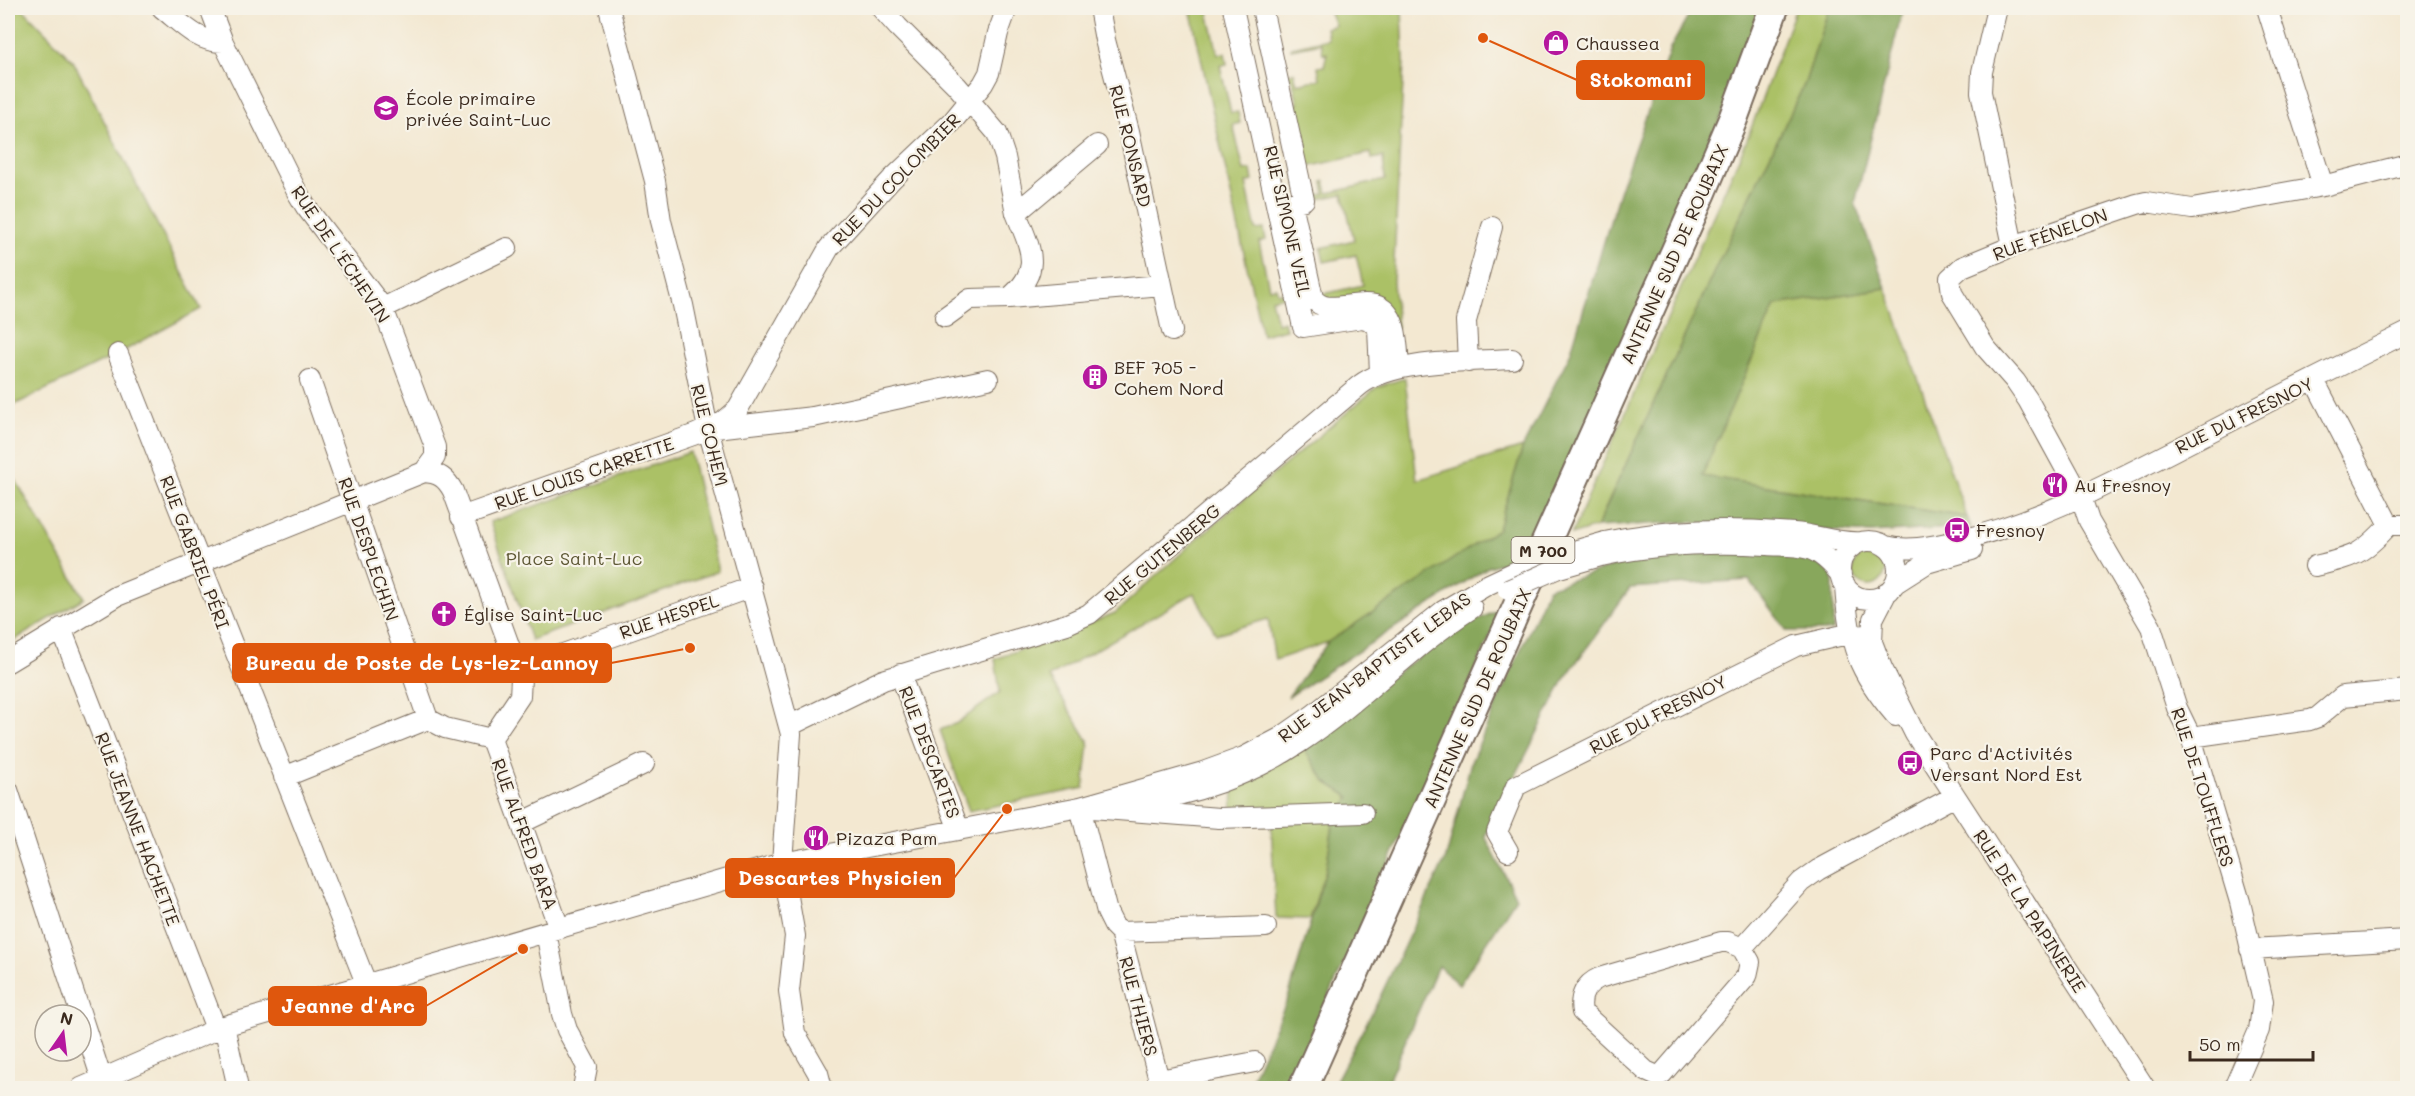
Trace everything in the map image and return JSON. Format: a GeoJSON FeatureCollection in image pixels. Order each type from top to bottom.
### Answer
{"type":"FeatureCollection","features":[{"type":"Feature","properties":{"kind":"highway","name":"ANTENNE SUD DE ROUBAIX"},"geometry":{"type":"LineString","coordinates":[[1303,1089],[1702,192],[1733,119],[1774,8]]}},
{"type":"Feature","properties":{"kind":"highway","name":"ANTENNE SUD DE ROUBAIX"},"geometry":{"type":"LineString","coordinates":[[1315,1089],[1724,171],[1786,8]]}},
{"type":"Feature","properties":{"kind":"street"},"geometry":{"type":"LineString","coordinates":[[162,8],[199,37],[212,42],[223,42]]}},
{"type":"Feature","properties":{"kind":"street","name":"RUE DE L'ÉCHEVIN"},"geometry":{"type":"LineString","coordinates":[[210,8],[223,42],[306,207],[383,308],[435,447],[435,457],[424,472]]}},
{"type":"Feature","properties":{"kind":"street","name":"RUE COHEM"},"geometry":{"type":"LineString","coordinates":[[609,8],[655,181],[661,221],[682,305],[708,429],[789,726],[791,752],[782,863],[795,936],[789,984],[794,1026],[818,1072],[822,1089]]}},
{"type":"Feature","properties":{"kind":"street"},"geometry":{"type":"LineString","coordinates":[[881,8],[970,101],[997,133],[1016,213],[1032,260],[1026,281],[1009,298]]}},
{"type":"Feature","properties":{"kind":"street","name":"RUE DU COLOMBIER"},"geometry":{"type":"LineString","coordinates":[[708,429],[723,422],[738,409],[837,237],[892,179],[952,122],[970,101],[989,73],[998,33],[1007,8]]}},
{"type":"Feature","properties":{"kind":"street","name":"RUE RONSARD"},"geometry":{"type":"LineString","coordinates":[[1099,8],[1172,331]]}},
{"type":"Feature","properties":{"kind":"street"},"geometry":{"type":"LineString","coordinates":[[1233,8],[1303,327],[1362,318],[1373,322],[1378,328],[1390,370]]}},
{"type":"Feature","properties":{"kind":"street","name":"RUE SIMONE VEIL"},"geometry":{"type":"LineString","coordinates":[[1241,8],[1306,303],[1312,311],[1319,314],[1360,310],[1370,312],[1380,318],[1386,326],[1390,370]]}},
{"type":"Feature","properties":{"kind":"street"},"geometry":{"type":"LineString","coordinates":[[1262,8],[1309,192],[1292,203],[1315,301],[1321,306],[1330,308],[1370,303],[1387,314],[1394,327],[1390,370]]}},
{"type":"Feature","properties":{"kind":"street"},"geometry":{"type":"LineString","coordinates":[[1997,8],[1982,72],[1981,92],[2013,246]]}},
{"type":"Feature","properties":{"kind":"street"},"geometry":{"type":"LineString","coordinates":[[2267,8],[2323,186]]}},
{"type":"Feature","properties":{"kind":"street","name":"RUE RONSARD"},"geometry":{"type":"LineString","coordinates":[[1016,213],[1097,145]]}},
{"type":"Feature","properties":{"kind":"street","name":"RUE FÉNELON"},"geometry":{"type":"LineString","coordinates":[[2081,497],[2028,400],[2015,381],[1985,347],[1950,285],[1950,278],[1962,267],[2013,246],[2137,204],[2146,202],[2192,209],[2323,186],[2408,164]]}},
{"type":"Feature","properties":{"kind":"street"},"geometry":{"type":"LineString","coordinates":[[1468,362],[1466,321],[1492,226]]}},
{"type":"Feature","properties":{"kind":"street"},"geometry":{"type":"LineString","coordinates":[[383,308],[507,248]]}},
{"type":"Feature","properties":{"kind":"street"},"geometry":{"type":"LineString","coordinates":[[945,317],[970,299],[1009,298],[1162,285]]}},
{"type":"Feature","properties":{"kind":"street","name":"RUE DU FRESNOY"},"geometry":{"type":"LineString","coordinates":[[1885,546],[1898,549],[1923,548],[1992,533],[2016,525],[2081,497],[2408,332]]}},
{"type":"Feature","properties":{"kind":"street","name":"RUE GABRIEL PÉRI"},"geometry":{"type":"LineString","coordinates":[[118,354],[366,983]]}},
{"type":"Feature","properties":{"kind":"street","name":"RUE GUTENBERG"},"geometry":{"type":"LineString","coordinates":[[789,726],[868,687],[900,674],[1067,624],[1089,614],[1360,385],[1390,370],[1512,359]]}},
{"type":"Feature","properties":{"kind":"street"},"geometry":{"type":"LineString","coordinates":[[708,429],[813,417],[988,379]]}},
{"type":"Feature","properties":{"kind":"street","name":"RUE DESPLECHIN"},"geometry":{"type":"LineString","coordinates":[[310,380],[429,719]]}},
{"type":"Feature","properties":{"kind":"street"},"geometry":{"type":"LineString","coordinates":[[2314,380],[2398,525],[2361,553],[2315,566]]}},
{"type":"Feature","properties":{"kind":"street","name":"RUE LOUIS CARRETTE"},"geometry":{"type":"LineString","coordinates":[[461,517],[708,429]]}},
{"type":"Feature","properties":{"kind":"street"},"geometry":{"type":"LineString","coordinates":[[8,662],[117,596],[424,472],[441,476],[448,482],[518,670],[522,686],[520,696],[491,739],[445,728],[429,719],[284,777]]}},
{"type":"Feature","properties":{"kind":"street","name":"RUE DU FRESNOY"},"geometry":{"type":"LineString","coordinates":[[1891,588],[1927,563],[2004,540],[2042,525],[2081,497]]}},
{"type":"Feature","properties":{"kind":"street","name":"RUE DE TOUFFLERS"},"geometry":{"type":"LineString","coordinates":[[2081,497],[2089,521],[2151,627],[2177,708],[2191,737],[2240,902],[2261,986],[2262,1015],[2252,1049],[2234,1089]]}},
{"type":"Feature","properties":{"kind":"street","name":"RUE JEAN-BAPTISTE LEBAS"},"geometry":{"type":"LineString","coordinates":[[1206,779],[1249,770],[1300,742],[1445,627],[1476,606],[1603,549],[1668,531],[1718,529],[1796,533],[1840,543],[1862,542]]}},
{"type":"Feature","properties":{"kind":"street"},"geometry":{"type":"LineString","coordinates":[[1862,542],[1874,542],[1885,546],[1893,554],[1897,563],[1898,574],[1891,588],[1874,598],[1862,598],[1852,593],[1843,580],[1840,566],[1845,554],[1862,542]]}},
{"type":"Feature","properties":{"kind":"street","name":"RUE JEAN-BAPTISTE LEBAS"},"geometry":{"type":"LineString","coordinates":[[81,1089],[220,1027],[782,863],[1080,807],[1141,802],[1174,796],[1280,738],[1443,611],[1486,585],[1562,553],[1693,544],[1801,547],[1819,553],[1843,580]]}},
{"type":"Feature","properties":{"kind":"street","name":"RUE DE LA PAPINERIE"},"geometry":{"type":"LineString","coordinates":[[1843,580],[1850,635],[1864,674],[1891,710],[1915,734]]}},
{"type":"Feature","properties":{"kind":"street","name":"RUE HESPEL"},"geometry":{"type":"LineString","coordinates":[[518,670],[752,587]]}},
{"type":"Feature","properties":{"kind":"street","name":"RUE DE LA PAPINERIE"},"geometry":{"type":"LineString","coordinates":[[1891,588],[1875,613],[1872,634],[1878,660],[1915,734],[2145,1089]]}},
{"type":"Feature","properties":{"kind":"street","name":"RUE JEANNE HACHETTE"},"geometry":{"type":"LineString","coordinates":[[61,628],[220,1027],[238,1089]]}},
{"type":"Feature","properties":{"kind":"street","name":"RUE DU FRESNOY"},"geometry":{"type":"LineString","coordinates":[[1508,851],[1497,832],[1516,786],[1776,655],[1812,641],[1872,634]]}},
{"type":"Feature","properties":{"kind":"street","name":"RUE DESCARTES"},"geometry":{"type":"LineString","coordinates":[[900,674],[959,830]]}},
{"type":"Feature","properties":{"kind":"street"},"geometry":{"type":"LineString","coordinates":[[2191,737],[2310,720],[2318,717],[2343,696],[2408,690]]}},
{"type":"Feature","properties":{"kind":"street","name":"RUE ALFRED BARA"},"geometry":{"type":"LineString","coordinates":[[491,739],[521,823],[552,930],[562,1014],[567,1030],[586,1066],[584,1089]]}},
{"type":"Feature","properties":{"kind":"street"},"geometry":{"type":"LineString","coordinates":[[521,823],[644,764]]}},
{"type":"Feature","properties":{"kind":"street"},"geometry":{"type":"LineString","coordinates":[[1206,779],[1219,818]]}},
{"type":"Feature","properties":{"kind":"street"},"geometry":{"type":"LineString","coordinates":[[8,790],[102,1080]]}},
{"type":"Feature","properties":{"kind":"street"},"geometry":{"type":"LineString","coordinates":[[1742,948],[1808,876],[1955,796]]}},
{"type":"Feature","properties":{"kind":"street","name":"RUE JEAN-BAPTISTE LEBAS"},"geometry":{"type":"LineString","coordinates":[[1080,807],[1219,818],[1363,813]]}},
{"type":"Feature","properties":{"kind":"street","name":"RUE THIERS"},"geometry":{"type":"LineString","coordinates":[[1080,807],[1107,912],[1120,932],[1159,1080],[1255,1062]]}},
{"type":"Feature","properties":{"kind":"street","name":"RUE THIERS"},"geometry":{"type":"LineString","coordinates":[[1120,932],[1266,927]]}},
{"type":"Feature","properties":{"kind":"street"},"geometry":{"type":"LineString","coordinates":[[2250,949],[2408,940]]}},
{"type":"Feature","properties":{"kind":"street"},"geometry":{"type":"LineString","coordinates":[[1721,942],[1728,942],[1742,948],[1750,962],[1747,976],[1662,1074],[1657,1076],[1646,1071],[1582,1012],[1584,991],[1599,978],[1721,942]]}},
{"type":"Feature","properties":{"kind":"green space"},"geometry":{"type":"Polygon","coordinates":[[[8,8],[22,8],[73,61],[201,309],[118,354],[8,408],[8,8]]]}},
{"type":"Feature","properties":{"kind":"green space"},"geometry":{"type":"Polygon","coordinates":[[[1190,8],[1207,8],[1218,54],[1225,53],[1227,64],[1220,66],[1231,113],[1238,112],[1240,123],[1233,125],[1244,171],[1251,170],[1253,181],[1246,183],[1256,230],[1264,229],[1266,240],[1259,242],[1269,288],[1276,287],[1278,293],[1293,290],[1294,294],[1271,299],[1277,323],[1284,321],[1286,329],[1262,335],[1190,8]]]}},
{"type":"Feature","properties":{"kind":"green space"},"geometry":{"type":"Polygon","coordinates":[[[1328,8],[1402,8],[1404,60],[1393,282],[1397,328],[1315,296],[1363,285],[1356,255],[1324,262],[1321,248],[1354,240],[1343,194],[1319,199],[1318,195],[1325,194],[1323,182],[1325,181],[1328,193],[1385,180],[1383,157],[1372,159],[1371,153],[1307,167],[1308,173],[1300,174],[1289,107],[1298,104],[1292,78],[1283,80],[1285,74],[1294,72],[1297,84],[1320,79],[1318,67],[1324,66],[1327,53],[1323,54],[1321,43],[1291,49],[1291,47],[1328,39],[1326,28],[1335,25],[1328,8]]]}},
{"type":"Feature","properties":{"kind":"green space"},"geometry":{"type":"Polygon","coordinates":[[[1693,8],[1762,8],[1680,217],[1522,557],[1488,567],[1288,697],[1328,642],[1498,529],[1523,447],[1570,354],[1620,189],[1670,49],[1693,8]]]}},
{"type":"Feature","properties":{"kind":"green space"},"geometry":{"type":"Polygon","coordinates":[[[1796,8],[1829,8],[1805,83],[1719,261],[1597,527],[1571,535],[1746,142],[1796,8]]]}},
{"type":"Feature","properties":{"kind":"green space"},"geometry":{"type":"Polygon","coordinates":[[[1829,8],[1903,8],[1855,203],[1886,288],[1775,305],[1702,476],[1967,517],[1971,527],[1870,533],[1685,522],[1597,527],[1719,261],[1805,83],[1829,8]]]}},
{"type":"Feature","properties":{"kind":"green space"},"geometry":{"type":"Polygon","coordinates":[[[1886,288],[1967,517],[1701,476],[1775,305],[1886,288]]]}},
{"type":"Feature","properties":{"kind":"green space"},"geometry":{"type":"Polygon","coordinates":[[[1405,378],[1417,480],[1523,447],[1498,529],[1328,642],[1275,660],[1268,619],[1216,634],[1194,593],[1049,677],[1089,742],[1084,788],[969,811],[940,730],[957,723],[1000,692],[995,659],[1115,613],[1198,538],[1377,387],[1405,378]]]}},
{"type":"Feature","properties":{"kind":"green space","name":"Place Saint-Luc"},"geometry":{"type":"Polygon","coordinates":[[[690,452],[718,571],[531,640],[490,522],[690,452]]]}},
{"type":"Feature","properties":{"kind":"green space"},"geometry":{"type":"Polygon","coordinates":[[[8,467],[84,598],[8,644],[8,467]]]}},
{"type":"Feature","properties":{"kind":"green space"},"geometry":{"type":"Polygon","coordinates":[[[1720,551],[1788,554],[1815,561],[1833,576],[1833,631],[1787,631],[1749,580],[1630,588],[1565,678],[1485,836],[1516,898],[1459,985],[1438,966],[1385,1088],[1332,1088],[1377,1003],[1446,858],[1471,762],[1548,588],[1631,560],[1720,551]]]}},
{"type":"Feature","properties":{"kind":"green space"},"geometry":{"type":"Polygon","coordinates":[[[1869,554],[1880,559],[1885,570],[1880,581],[1869,586],[1858,581],[1853,570],[1858,559],[1869,554]]]}},
{"type":"Feature","properties":{"kind":"green space"},"geometry":{"type":"Polygon","coordinates":[[[1503,608],[1288,1088],[1248,1088],[1288,998],[1326,869],[1333,825],[1350,797],[1326,782],[1304,749],[1386,680],[1466,625],[1503,608]]]}},
{"type":"Feature","properties":{"kind":"green space"},"geometry":{"type":"Polygon","coordinates":[[[1304,749],[1326,782],[1350,797],[1333,825],[1326,869],[1310,919],[1276,918],[1271,825],[1232,822],[1233,786],[1304,749]]]}},
{"type":"Feature","properties":{"kind":"place","name":"Stokomani"},"geometry":{"type":"Point","coordinates":[1483,38]}},
{"type":"Feature","properties":{"kind":"place","name":"Chaussea"},"geometry":{"type":"Point","coordinates":[1556,43]}},
{"type":"Feature","properties":{"kind":"place","name":"École primaire privée Saint-Luc"},"geometry":{"type":"Point","coordinates":[386,108]}},
{"type":"Feature","properties":{"kind":"place","name":"BEF 705 - Cohem Nord"},"geometry":{"type":"Point","coordinates":[1095,377]}},
{"type":"Feature","properties":{"kind":"place","name":"Au Fresnoy"},"geometry":{"type":"Point","coordinates":[2055,485]}},
{"type":"Feature","properties":{"kind":"place","name":"Fresnoy"},"geometry":{"type":"Point","coordinates":[1957,530]}},
{"type":"Feature","properties":{"kind":"place","name":"Église Saint-Luc"},"geometry":{"type":"Point","coordinates":[444,614]}},
{"type":"Feature","properties":{"kind":"place","name":"Bureau de Poste de Lys-lez-Lannoy"},"geometry":{"type":"Point","coordinates":[690,648]}},
{"type":"Feature","properties":{"kind":"place","name":"Parc d'Activités Versant Nord Est"},"geometry":{"type":"Point","coordinates":[1910,763]}},
{"type":"Feature","properties":{"kind":"place","name":"Descartes Physicien"},"geometry":{"type":"Point","coordinates":[1007,809]}},
{"type":"Feature","properties":{"kind":"place","name":"Pizaza Pam"},"geometry":{"type":"Point","coordinates":[816,838]}},
{"type":"Feature","properties":{"kind":"place","name":"Jeanne d'Arc"},"geometry":{"type":"Point","coordinates":[523,949]}}]}
